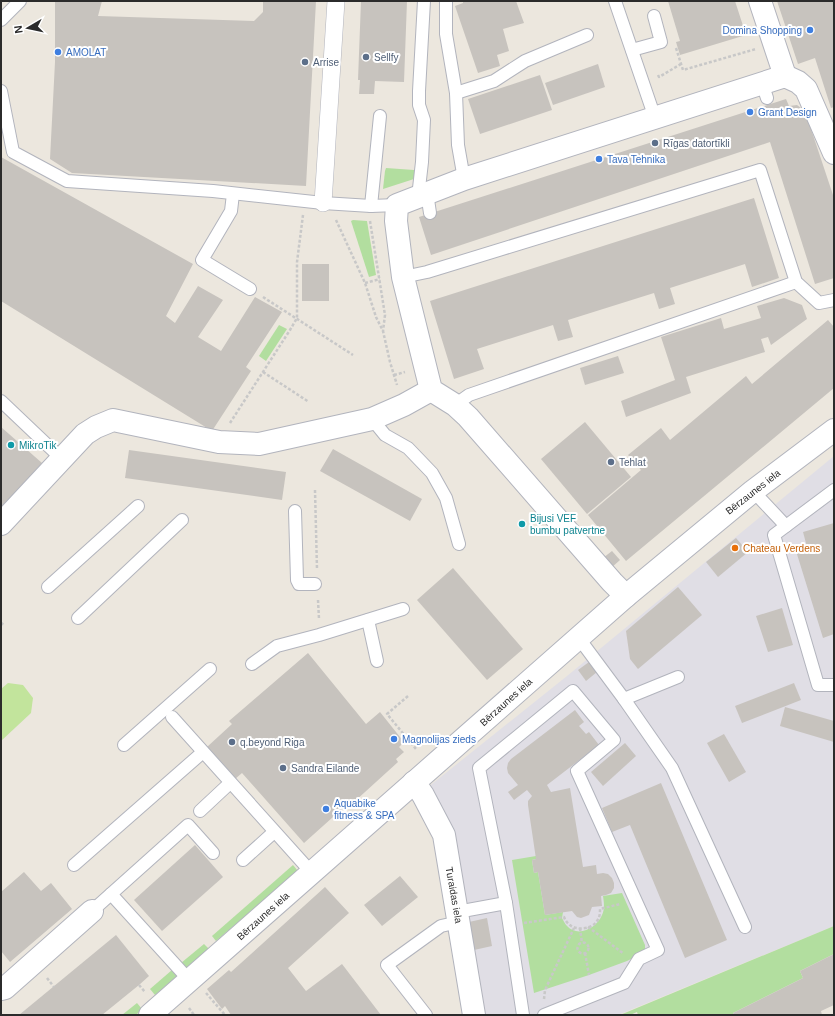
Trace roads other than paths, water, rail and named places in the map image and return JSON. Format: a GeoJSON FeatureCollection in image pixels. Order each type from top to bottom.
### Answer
{"type":"FeatureCollection","features":[{"type":"Feature","properties":{"kind":"street"},"geometry":{"type":"LineString","coordinates":[[323,203],[336,1]]}},
{"type":"Feature","properties":{"kind":"street"},"geometry":{"type":"LineString","coordinates":[[760,1],[785,76],[798,82],[806,89],[834,153]]}},
{"type":"Feature","properties":{"kind":"street"},"geometry":{"type":"LineString","coordinates":[[626,596],[612,582],[468,417],[455,405],[431,390],[404,277],[396,221],[397,205],[425,201],[464,179],[655,118],[764,91],[785,76]]}},
{"type":"Feature","properties":{"kind":"street"},"geometry":{"type":"LineString","coordinates":[[1,524],[85,434],[96,427],[114,420],[219,442],[259,444],[372,419],[404,405],[431,390]]}},
{"type":"Feature","properties":{"kind":"street","name":"Bērzaunes iela"},"geometry":{"type":"LineString","coordinates":[[150,1015],[196,984],[312,873],[578,637],[753,491],[834,430]]}},
{"type":"Feature","properties":{"kind":"street","name":"Turaidas iela"},"geometry":{"type":"LineString","coordinates":[[414,782],[423,795],[444,835],[474,1015]]}},
{"type":"Feature","properties":{"kind":"street"},"geometry":{"type":"LineString","coordinates":[[1,989],[5,988],[92,911]]}},
{"type":"Feature","properties":{"kind":"lane"},"geometry":{"type":"LineString","coordinates":[[1,20],[20,1]]}},
{"type":"Feature","properties":{"kind":"lane"},"geometry":{"type":"LineString","coordinates":[[424,1],[418,91],[419,105],[424,120],[422,162],[425,201]]}},
{"type":"Feature","properties":{"kind":"lane"},"geometry":{"type":"LineString","coordinates":[[446,1],[446,34],[456,93],[458,145],[464,179]]}},
{"type":"Feature","properties":{"kind":"lane"},"geometry":{"type":"LineString","coordinates":[[615,1],[655,118]]}},
{"type":"Feature","properties":{"kind":"lane"},"geometry":{"type":"LineString","coordinates":[[632,50],[661,42],[654,16]]}},
{"type":"Feature","properties":{"kind":"lane"},"geometry":{"type":"LineString","coordinates":[[456,93],[494,81],[525,61],[587,35]]}},
{"type":"Feature","properties":{"kind":"lane"},"geometry":{"type":"LineString","coordinates":[[1,91],[12,152],[67,181],[213,191],[323,203],[371,206],[397,205]]}},
{"type":"Feature","properties":{"kind":"lane"},"geometry":{"type":"LineString","coordinates":[[371,206],[380,116]]}},
{"type":"Feature","properties":{"kind":"lane"},"geometry":{"type":"LineString","coordinates":[[404,277],[426,272],[760,170],[796,282],[819,303],[834,300]]}},
{"type":"Feature","properties":{"kind":"lane"},"geometry":{"type":"LineString","coordinates":[[233,194],[231,210],[202,260],[250,289]]}},
{"type":"Feature","properties":{"kind":"lane"},"geometry":{"type":"LineString","coordinates":[[455,405],[469,394],[796,282]]}},
{"type":"Feature","properties":{"kind":"lane"},"geometry":{"type":"LineString","coordinates":[[1,401],[62,459]]}},
{"type":"Feature","properties":{"kind":"lane"},"geometry":{"type":"LineString","coordinates":[[372,419],[385,435],[408,448],[432,473],[446,498],[459,544]]}},
{"type":"Feature","properties":{"kind":"lane"},"geometry":{"type":"LineString","coordinates":[[834,490],[774,535],[818,686],[834,685]]}},
{"type":"Feature","properties":{"kind":"lane"},"geometry":{"type":"LineString","coordinates":[[753,491],[786,526]]}},
{"type":"Feature","properties":{"kind":"lane"},"geometry":{"type":"LineString","coordinates":[[48,587],[138,506]]}},
{"type":"Feature","properties":{"kind":"lane"},"geometry":{"type":"LineString","coordinates":[[295,511],[296,580],[299,584],[316,579]]}},
{"type":"Feature","properties":{"kind":"lane"},"geometry":{"type":"LineString","coordinates":[[78,618],[182,520]]}},
{"type":"Feature","properties":{"kind":"lane"},"geometry":{"type":"LineString","coordinates":[[252,664],[277,646],[319,635],[402,609]]}},
{"type":"Feature","properties":{"kind":"lane"},"geometry":{"type":"LineString","coordinates":[[368,620],[377,661]]}},
{"type":"Feature","properties":{"kind":"lane"},"geometry":{"type":"LineString","coordinates":[[578,637],[624,699],[672,768],[745,927]]}},
{"type":"Feature","properties":{"kind":"lane"},"geometry":{"type":"LineString","coordinates":[[124,745],[210,669]]}},
{"type":"Feature","properties":{"kind":"lane"},"geometry":{"type":"LineString","coordinates":[[624,699],[678,677]]}},
{"type":"Feature","properties":{"kind":"lane"},"geometry":{"type":"LineString","coordinates":[[523,1015],[506,903],[479,768],[573,691],[614,740],[577,771],[658,950],[638,959],[624,983],[544,1015]]}},
{"type":"Feature","properties":{"kind":"lane"},"geometry":{"type":"LineString","coordinates":[[172,717],[312,873]]}},
{"type":"Feature","properties":{"kind":"lane"},"geometry":{"type":"LineString","coordinates":[[74,865],[203,752]]}},
{"type":"Feature","properties":{"kind":"lane"},"geometry":{"type":"LineString","coordinates":[[200,810],[230,783]]}},
{"type":"Feature","properties":{"kind":"lane"},"geometry":{"type":"LineString","coordinates":[[92,911],[188,825],[213,853]]}},
{"type":"Feature","properties":{"kind":"lane"},"geometry":{"type":"LineString","coordinates":[[243,860],[274,832]]}},
{"type":"Feature","properties":{"kind":"lane"},"geometry":{"type":"LineString","coordinates":[[111,894],[196,984]]}},
{"type":"Feature","properties":{"kind":"lane"},"geometry":{"type":"LineString","coordinates":[[426,1015],[387,965],[441,926],[458,917],[506,903]]}},
{"type":"Feature","properties":{"kind":"place","name":"Domina Shopping"},"geometry":{"type":"Point","coordinates":[810,30]}},
{"type":"Feature","properties":{"kind":"place","name":"AMOLAT"},"geometry":{"type":"Point","coordinates":[58,52]}},
{"type":"Feature","properties":{"kind":"place","name":"Sellfy"},"geometry":{"type":"Point","coordinates":[366,57]}},
{"type":"Feature","properties":{"kind":"place","name":"Arrise"},"geometry":{"type":"Point","coordinates":[305,62]}},
{"type":"Feature","properties":{"kind":"place","name":"Grant Design"},"geometry":{"type":"Point","coordinates":[750,112]}},
{"type":"Feature","properties":{"kind":"place","name":"Rīgas datortīkli"},"geometry":{"type":"Point","coordinates":[655,143]}},
{"type":"Feature","properties":{"kind":"place","name":"Tava Tehnika"},"geometry":{"type":"Point","coordinates":[599,159]}},
{"type":"Feature","properties":{"kind":"place","name":"MikroTik"},"geometry":{"type":"Point","coordinates":[11,445]}},
{"type":"Feature","properties":{"kind":"place","name":"Tehlat"},"geometry":{"type":"Point","coordinates":[611,462]}},
{"type":"Feature","properties":{"kind":"place","name":"Bijusi VEF bumbu patvertne"},"geometry":{"type":"Point","coordinates":[522,524]}},
{"type":"Feature","properties":{"kind":"place","name":"Chateau Verdens"},"geometry":{"type":"Point","coordinates":[735,548]}},
{"type":"Feature","properties":{"kind":"place","name":"Magnolijas zieds"},"geometry":{"type":"Point","coordinates":[394,739]}},
{"type":"Feature","properties":{"kind":"place","name":"q.beyond Riga"},"geometry":{"type":"Point","coordinates":[232,742]}},
{"type":"Feature","properties":{"kind":"place","name":"Sandra Eilande"},"geometry":{"type":"Point","coordinates":[283,768]}},
{"type":"Feature","properties":{"kind":"place","name":"Aquabike fitness & SPA"},"geometry":{"type":"Point","coordinates":[326,809]}}]}
